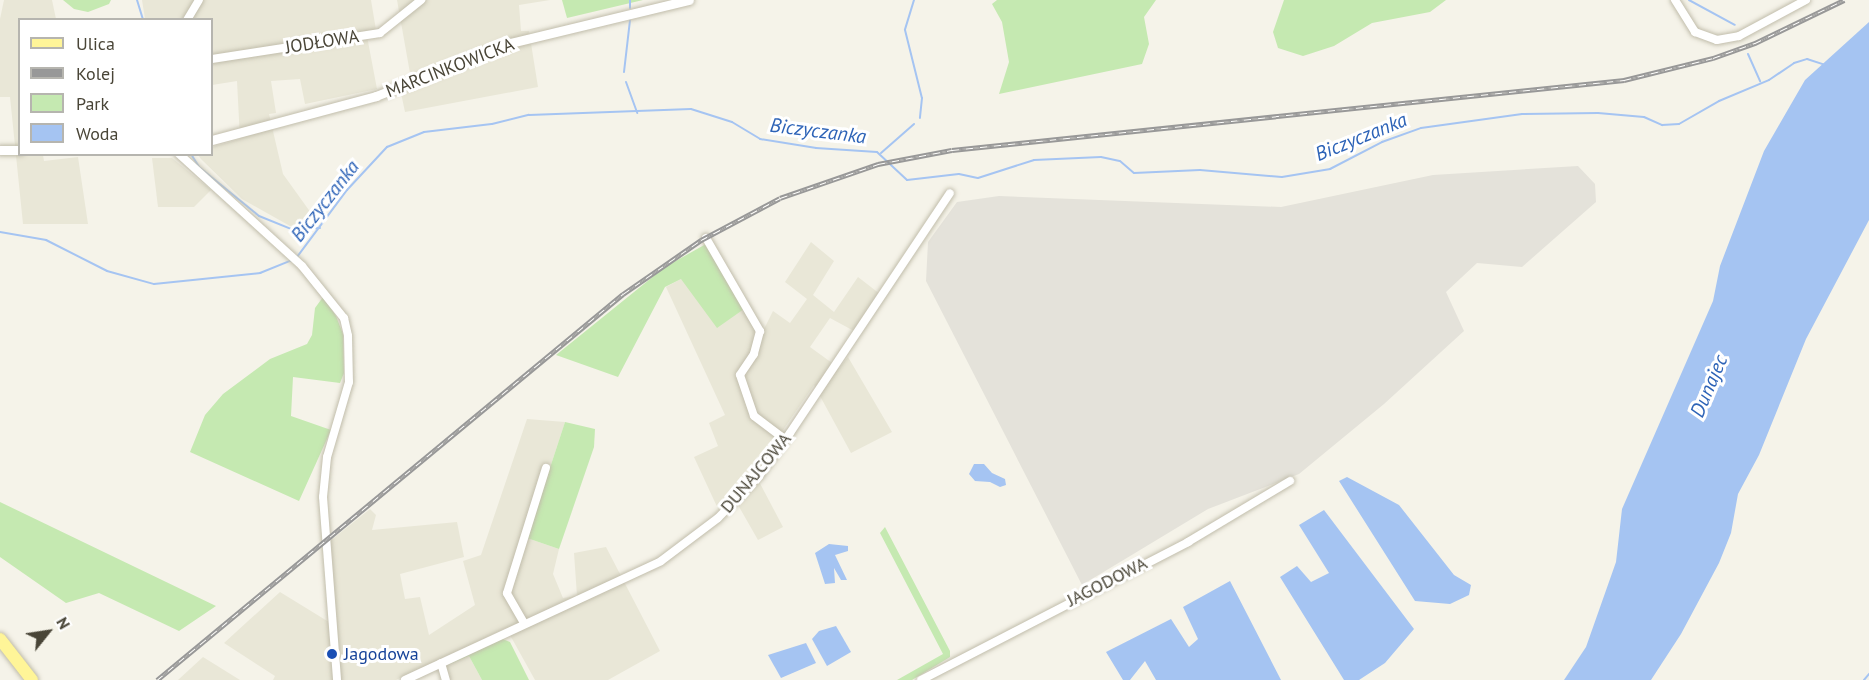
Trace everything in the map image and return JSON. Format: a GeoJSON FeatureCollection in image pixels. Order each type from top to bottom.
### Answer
{"type":"FeatureCollection","features":[{"type":"Feature","properties":{"kind":"main road"},"geometry":{"type":"LineString","coordinates":[[0,639],[32,680]]}},
{"type":"Feature","properties":{"kind":"street"},"geometry":{"type":"LineString","coordinates":[[188,18],[199,0]]}},
{"type":"Feature","properties":{"kind":"street","name":"JODŁOWA"},"geometry":{"type":"LineString","coordinates":[[213,59],[380,33],[421,0]]}},
{"type":"Feature","properties":{"kind":"street","name":"MARCINKOWICKA"},"geometry":{"type":"LineString","coordinates":[[213,140],[376,96],[510,43],[689,0]]}},
{"type":"Feature","properties":{"kind":"street"},"geometry":{"type":"LineString","coordinates":[[1675,0],[1695,32],[1717,40],[1739,36],[1806,0]]}},
{"type":"Feature","properties":{"kind":"street"},"geometry":{"type":"LineString","coordinates":[[0,150],[18,150]]}},
{"type":"Feature","properties":{"kind":"street"},"geometry":{"type":"LineString","coordinates":[[181,156],[302,266],[340,312],[348,336],[349,382],[327,457],[323,497],[338,680]]}},
{"type":"Feature","properties":{"kind":"street","name":"DUNAJCOWA"},"geometry":{"type":"LineString","coordinates":[[405,680],[661,561],[718,518],[759,476],[786,439],[950,193]]}},
{"type":"Feature","properties":{"kind":"street"},"geometry":{"type":"LineString","coordinates":[[706,238],[760,331],[754,354],[740,375],[754,416],[786,439]]}},
{"type":"Feature","properties":{"kind":"street"},"geometry":{"type":"LineString","coordinates":[[524,623],[507,593],[546,468]]}},
{"type":"Feature","properties":{"kind":"street","name":"JAGODOWA"},"geometry":{"type":"LineString","coordinates":[[921,680],[1188,542],[1290,481]]}},
{"type":"Feature","properties":{"kind":"street"},"geometry":{"type":"LineString","coordinates":[[441,663],[446,680]]}},
{"type":"Feature","properties":{"kind":"shaded area"},"geometry":{"type":"Polygon","coordinates":[[[4,0],[52,0],[56,18],[18,18],[18,156],[43,156],[44,161],[78,157],[88,224],[23,224],[10,97],[0,97],[0,19],[4,0]]]}},
{"type":"Feature","properties":{"kind":"shaded area"},"geometry":{"type":"Polygon","coordinates":[[[142,0],[371,0],[376,30],[366,31],[377,89],[305,104],[300,79],[271,81],[276,113],[269,114],[283,174],[316,220],[290,226],[242,199],[199,156],[213,156],[213,147],[240,139],[237,81],[213,85],[213,18],[145,18],[142,0]]]}},
{"type":"Feature","properties":{"kind":"shaded area"},"geometry":{"type":"Polygon","coordinates":[[[397,0],[550,0],[519,5],[521,31],[529,31],[538,87],[405,112],[401,93],[413,90],[397,0]]]}},
{"type":"Feature","properties":{"kind":"shaded area"},"geometry":{"type":"Polygon","coordinates":[[[152,158],[172,158],[211,190],[194,207],[158,207],[152,158]]]}},
{"type":"Feature","properties":{"kind":"shaded area"},"geometry":{"type":"Polygon","coordinates":[[[1578,166],[1595,184],[1596,202],[1522,267],[1477,263],[1446,292],[1464,331],[1384,404],[1299,474],[1208,509],[1082,585],[926,281],[928,242],[957,202],[999,196],[1281,207],[1433,175],[1578,166]]]}},
{"type":"Feature","properties":{"kind":"shaded area"},"geometry":{"type":"Polygon","coordinates":[[[811,242],[834,261],[813,295],[834,312],[858,277],[880,294],[854,331],[830,318],[810,347],[839,368],[848,357],[892,432],[851,453],[814,385],[754,472],[783,527],[758,540],[734,498],[719,511],[694,457],[718,446],[709,423],[725,415],[666,287],[681,279],[744,309],[761,335],[773,311],[790,323],[807,299],[785,282],[811,242]]]}},
{"type":"Feature","properties":{"kind":"shaded area"},"geometry":{"type":"Polygon","coordinates":[[[527,419],[565,422],[527,538],[559,549],[553,574],[563,598],[577,596],[574,553],[606,547],[660,651],[608,680],[535,680],[506,628],[396,680],[273,680],[275,676],[224,643],[280,592],[337,627],[330,541],[370,509],[376,515],[372,530],[457,522],[464,557],[400,574],[405,599],[420,597],[429,635],[475,605],[463,561],[481,555],[527,419]]]}},
{"type":"Feature","properties":{"kind":"shaded area"},"geometry":{"type":"Polygon","coordinates":[[[469,656],[482,680],[447,680],[443,667],[469,656]]]}},
{"type":"Feature","properties":{"kind":"shaded area"},"geometry":{"type":"Polygon","coordinates":[[[203,657],[240,680],[178,680],[203,657]]]}},
{"type":"Feature","properties":{"kind":"green space"},"geometry":{"type":"Polygon","coordinates":[[[63,0],[111,0],[109,4],[88,12],[74,9],[63,0]]]}},
{"type":"Feature","properties":{"kind":"green space"},"geometry":{"type":"Polygon","coordinates":[[[562,0],[643,0],[567,18],[562,0]]]}},
{"type":"Feature","properties":{"kind":"green space"},"geometry":{"type":"Polygon","coordinates":[[[997,0],[1156,0],[1144,17],[1149,44],[1142,64],[999,94],[1009,62],[1002,22],[992,4],[997,0]]]}},
{"type":"Feature","properties":{"kind":"green space"},"geometry":{"type":"Polygon","coordinates":[[[1284,0],[1446,0],[1430,12],[1372,23],[1334,46],[1303,56],[1278,48],[1273,32],[1284,0]]]}},
{"type":"Feature","properties":{"kind":"green space"},"geometry":{"type":"Polygon","coordinates":[[[706,244],[744,309],[717,328],[681,279],[665,287],[618,377],[556,355],[665,267],[706,244]]]}},
{"type":"Feature","properties":{"kind":"green space"},"geometry":{"type":"Polygon","coordinates":[[[323,297],[336,316],[343,334],[344,373],[340,383],[293,377],[291,416],[331,430],[299,501],[190,452],[205,415],[223,394],[270,359],[307,344],[312,335],[315,308],[323,297]]]}},
{"type":"Feature","properties":{"kind":"green space"},"geometry":{"type":"Polygon","coordinates":[[[565,422],[595,429],[594,447],[559,549],[527,538],[565,422]]]}},
{"type":"Feature","properties":{"kind":"green space"},"geometry":{"type":"Polygon","coordinates":[[[0,502],[216,606],[179,631],[99,593],[66,603],[0,557],[0,502]]]}},
{"type":"Feature","properties":{"kind":"green space"},"geometry":{"type":"Polygon","coordinates":[[[885,527],[950,651],[950,657],[912,680],[897,680],[943,654],[880,533],[885,527]]]}},
{"type":"Feature","properties":{"kind":"green space"},"geometry":{"type":"Polygon","coordinates":[[[500,638],[510,642],[529,680],[482,680],[469,656],[443,667],[500,638]]]}},
{"type":"Feature","properties":{"kind":"water","name":"Dunajec"},"geometry":{"type":"Polygon","coordinates":[[[1869,22],[1869,220],[1806,339],[1759,455],[1738,494],[1731,533],[1719,563],[1681,634],[1651,680],[1564,680],[1586,647],[1616,562],[1622,509],[1713,301],[1720,266],[1764,151],[1805,80],[1869,22]]]}},
{"type":"Feature","properties":{"kind":"water"},"geometry":{"type":"Polygon","coordinates":[[[974,464],[984,464],[992,473],[1005,479],[1006,485],[1000,487],[990,482],[975,481],[969,474],[974,464]]]}},
{"type":"Feature","properties":{"kind":"water"},"geometry":{"type":"Polygon","coordinates":[[[1347,477],[1399,505],[1454,575],[1471,585],[1469,595],[1450,604],[1415,601],[1339,481],[1347,477]]]}},
{"type":"Feature","properties":{"kind":"water"},"geometry":{"type":"Polygon","coordinates":[[[1324,510],[1414,629],[1385,663],[1359,680],[1344,680],[1280,577],[1297,566],[1311,582],[1329,573],[1299,525],[1324,510]]]}},
{"type":"Feature","properties":{"kind":"water"},"geometry":{"type":"Polygon","coordinates":[[[829,544],[848,546],[848,551],[835,555],[847,580],[841,580],[834,568],[835,583],[825,584],[815,553],[829,544]]]}},
{"type":"Feature","properties":{"kind":"water"},"geometry":{"type":"Polygon","coordinates":[[[1230,581],[1281,680],[1156,680],[1145,661],[1130,680],[1123,680],[1106,652],[1171,619],[1189,647],[1198,639],[1183,607],[1230,581]]]}},
{"type":"Feature","properties":{"kind":"water"},"geometry":{"type":"Polygon","coordinates":[[[836,626],[851,652],[827,666],[812,639],[819,631],[836,626]]]}},
{"type":"Feature","properties":{"kind":"water"},"geometry":{"type":"Polygon","coordinates":[[[806,643],[816,663],[781,678],[768,655],[806,643]]]}},
{"type":"Feature","properties":{"kind":"waterway"},"geometry":{"type":"LineString","coordinates":[[137,0],[142,18]]}},
{"type":"Feature","properties":{"kind":"waterway"},"geometry":{"type":"LineString","coordinates":[[630,0],[630,8]]}},
{"type":"Feature","properties":{"kind":"waterway"},"geometry":{"type":"LineString","coordinates":[[914,0],[905,30],[922,98],[920,118]]}},
{"type":"Feature","properties":{"kind":"waterway"},"geometry":{"type":"LineString","coordinates":[[1689,0],[1735,25]]}},
{"type":"Feature","properties":{"kind":"waterway"},"geometry":{"type":"LineString","coordinates":[[624,72],[630,20]]}},
{"type":"Feature","properties":{"kind":"waterway"},"geometry":{"type":"LineString","coordinates":[[1748,54],[1760,81]]}},
{"type":"Feature","properties":{"kind":"waterway","name":"Biczyczanka"},"geometry":{"type":"LineString","coordinates":[[297,257],[347,190],[387,147],[424,132],[492,124],[529,115],[691,109],[732,122],[760,139],[816,148],[877,152],[907,180],[959,174],[978,178],[1034,160],[1101,157],[1120,161],[1134,173],[1200,170],[1282,177],[1330,169],[1382,142],[1421,128],[1522,114],[1598,113],[1644,117],[1662,125],[1679,124],[1719,101],[1769,80],[1794,63],[1807,59],[1825,65]]}},
{"type":"Feature","properties":{"kind":"waterway"},"geometry":{"type":"LineString","coordinates":[[626,82],[637,113]]}},
{"type":"Feature","properties":{"kind":"waterway"},"geometry":{"type":"LineString","coordinates":[[881,153],[914,124]]}},
{"type":"Feature","properties":{"kind":"waterway"},"geometry":{"type":"LineString","coordinates":[[192,156],[199,167],[259,216],[292,229],[320,228]]}},
{"type":"Feature","properties":{"kind":"waterway","name":"Biczyczanka"},"geometry":{"type":"LineString","coordinates":[[0,232],[46,240],[107,271],[154,284],[260,273],[292,260]]}},
{"type":"Feature","properties":{"kind":"waterway"},"geometry":{"type":"LineString","coordinates":[[1864,680],[1869,674]]}},
{"type":"Feature","properties":{"kind":"railway"},"geometry":{"type":"LineString","coordinates":[[157,680],[623,294],[701,240],[780,198],[878,164],[952,150],[1624,80],[1713,58],[1755,43],[1844,0]]}},
{"type":"Feature","properties":{"kind":"place","name":"Jagodowa"},"geometry":{"type":"Point","coordinates":[332,654]}}]}
